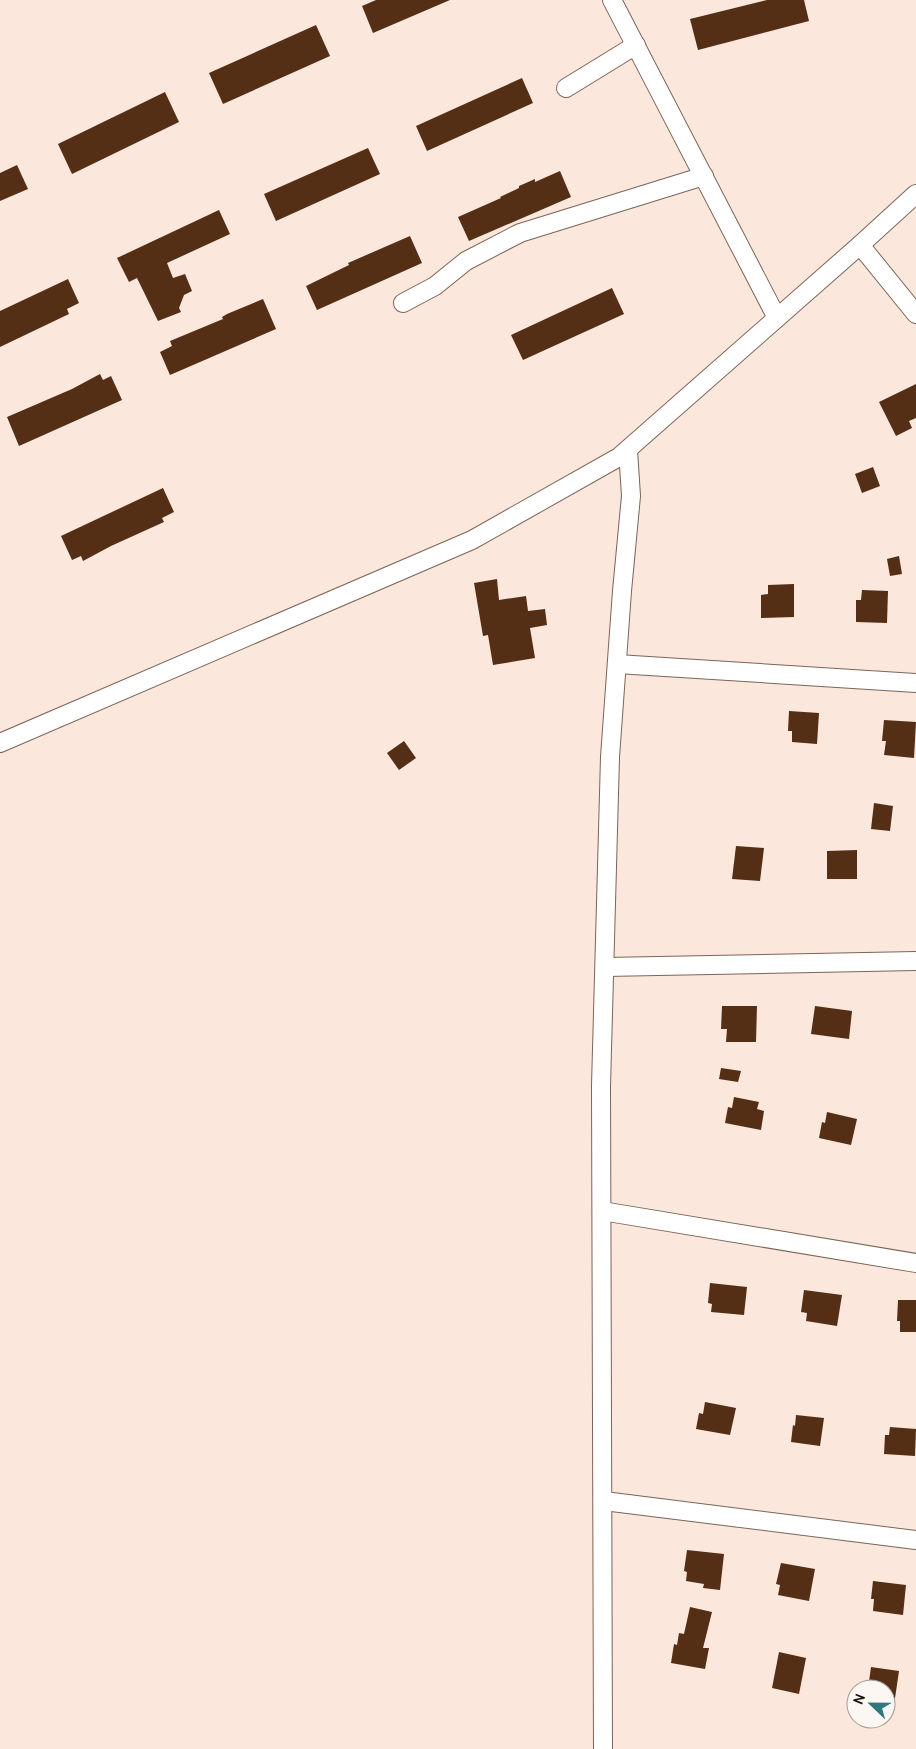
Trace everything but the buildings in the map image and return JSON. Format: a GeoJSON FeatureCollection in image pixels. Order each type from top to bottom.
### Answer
{"type":"FeatureCollection","features":[{"type":"Feature","properties":{"kind":"street"},"geometry":{"type":"LineString","coordinates":[[612,0],[777,318]]}},
{"type":"Feature","properties":{"kind":"street"},"geometry":{"type":"LineString","coordinates":[[566,88],[636,45]]}},
{"type":"Feature","properties":{"kind":"street"},"geometry":{"type":"LineString","coordinates":[[403,303],[434,286],[466,261],[520,233],[704,176]]}},
{"type":"Feature","properties":{"kind":"street"},"geometry":{"type":"LineString","coordinates":[[0,743],[472,540],[619,457],[916,194]]}},
{"type":"Feature","properties":{"kind":"street"},"geometry":{"type":"LineString","coordinates":[[860,245],[915,312]]}},
{"type":"Feature","properties":{"kind":"street"},"geometry":{"type":"LineString","coordinates":[[603,1749],[602,1086],[610,757],[631,496],[628,450]]}},
{"type":"Feature","properties":{"kind":"street"},"geometry":{"type":"LineString","coordinates":[[617,664],[916,683]]}},
{"type":"Feature","properties":{"kind":"street"},"geometry":{"type":"LineString","coordinates":[[605,967],[916,961]]}},
{"type":"Feature","properties":{"kind":"street"},"geometry":{"type":"LineString","coordinates":[[602,1211],[916,1262]]}},
{"type":"Feature","properties":{"kind":"street"},"geometry":{"type":"LineString","coordinates":[[604,1501],[916,1540]]}}]}
